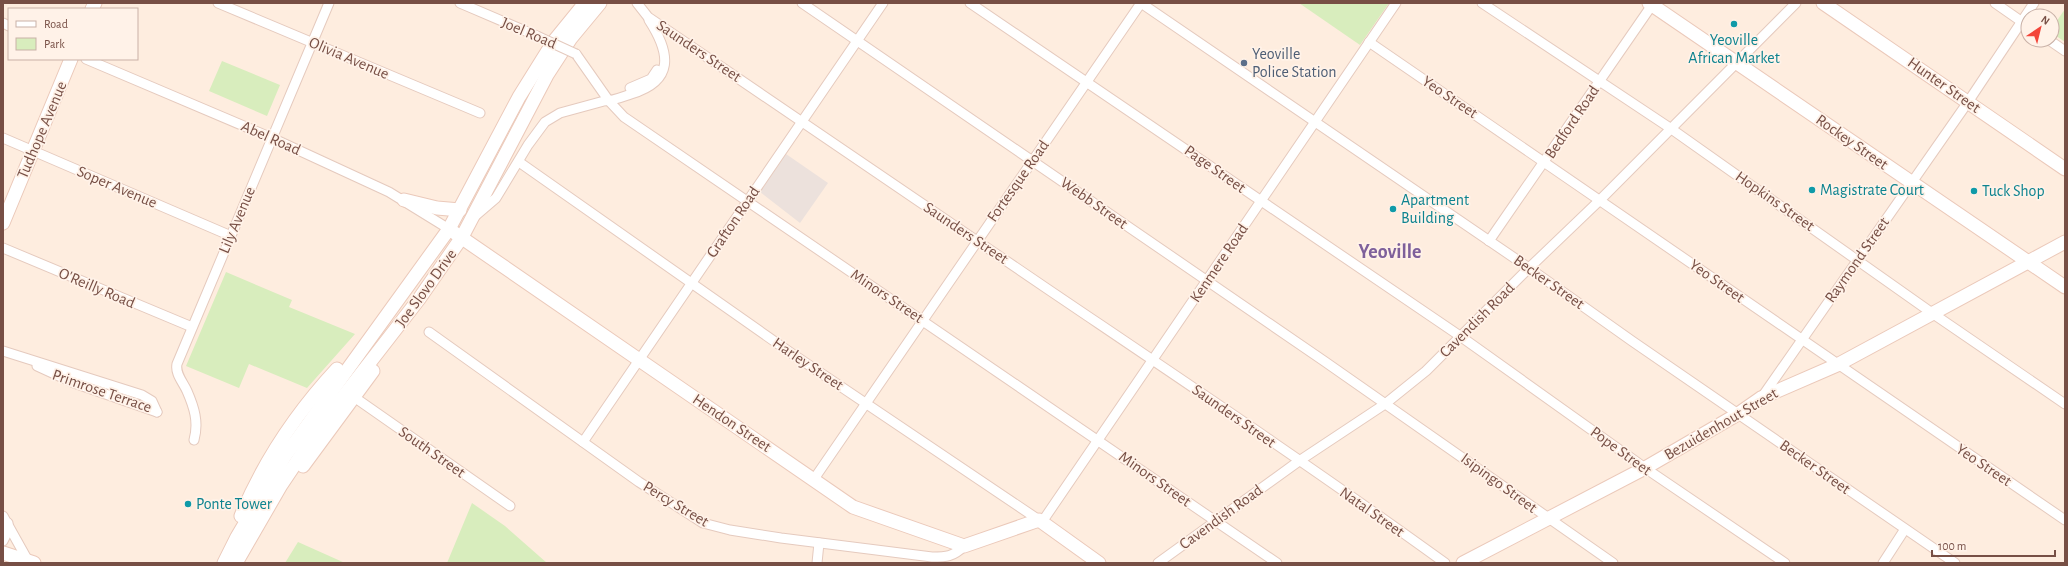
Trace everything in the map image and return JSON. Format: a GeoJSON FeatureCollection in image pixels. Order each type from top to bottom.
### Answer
{"type":"FeatureCollection","features":[{"type":"Feature","properties":{"kind":"main road","name":"Joe Slovo Drive"},"geometry":{"type":"LineString","coordinates":[[224,563],[270,480],[357,353],[418,274],[449,229],[519,97],[554,41],[585,3]]}},
{"type":"Feature","properties":{"kind":"main road","name":"Joe Slovo Drive"},"geometry":{"type":"LineString","coordinates":[[236,563],[293,466],[350,395],[388,339],[419,299],[462,237],[547,75],[571,38],[600,3]]}},
{"type":"Feature","properties":{"kind":"main road","name":"Hunter Street"},"geometry":{"type":"LineString","coordinates":[[1823,3],[2065,169]]}},
{"type":"Feature","properties":{"kind":"main road","name":"Rockey Street"},"geometry":{"type":"LineString","coordinates":[[1651,4],[2065,288]]}},
{"type":"Feature","properties":{"kind":"main road","name":"Tudhope Avenue"},"geometry":{"type":"LineString","coordinates":[[3,223],[71,60]]}},
{"type":"Feature","properties":{"kind":"main road"},"geometry":{"type":"LineString","coordinates":[[404,200],[437,208],[460,210]]}},
{"type":"Feature","properties":{"kind":"main road","name":"Hendon Street"},"geometry":{"type":"LineString","coordinates":[[449,229],[639,358],[853,507],[964,546]]}},
{"type":"Feature","properties":{"kind":"main road","name":"Bezuidenhout Street"},"geometry":{"type":"LineString","coordinates":[[1463,563],[1645,468],[1738,414],[1761,398],[1837,365],[2065,242]]}},
{"type":"Feature","properties":{"kind":"main road"},"geometry":{"type":"LineString","coordinates":[[219,563],[233,535],[254,485],[277,446],[304,409],[332,375],[346,360],[357,353]]}},
{"type":"Feature","properties":{"kind":"main road"},"geometry":{"type":"LineString","coordinates":[[239,563],[258,530],[350,395]]}},
{"type":"Feature","properties":{"kind":"main road"},"geometry":{"type":"LineString","coordinates":[[964,546],[1040,521]]}},
{"type":"Feature","properties":{"kind":"main road","name":"Harley Street"},"geometry":{"type":"LineString","coordinates":[[1040,521],[1099,563]]}},
{"type":"Feature","properties":{"kind":"main road"},"geometry":{"type":"LineString","coordinates":[[3,553],[31,561]]}},
{"type":"Feature","properties":{"kind":"street","name":"Olivia Avenue"},"geometry":{"type":"LineString","coordinates":[[218,3],[480,113]]}},
{"type":"Feature","properties":{"kind":"street","name":"Lily Avenue"},"geometry":{"type":"LineString","coordinates":[[194,440],[197,429],[196,418],[187,391],[176,369],[230,236],[329,3]]}},
{"type":"Feature","properties":{"kind":"street","name":"Joel Road"},"geometry":{"type":"LineString","coordinates":[[460,3],[576,54]]}},
{"type":"Feature","properties":{"kind":"street","name":"Saunders Street"},"geometry":{"type":"LineString","coordinates":[[637,3],[648,17],[1299,461]]}},
{"type":"Feature","properties":{"kind":"street","name":"Webb Street"},"geometry":{"type":"LineString","coordinates":[[802,3],[1385,404]]}},
{"type":"Feature","properties":{"kind":"street","name":"Grafton Road"},"geometry":{"type":"LineString","coordinates":[[583,442],[883,3]]}},
{"type":"Feature","properties":{"kind":"street","name":"Page Street"},"geometry":{"type":"LineString","coordinates":[[970,3],[1460,336]]}},
{"type":"Feature","properties":{"kind":"street","name":"Fortesque Road"},"geometry":{"type":"LineString","coordinates":[[814,479],[976,240],[1141,3]]}},
{"type":"Feature","properties":{"kind":"street","name":"Becker Street"},"geometry":{"type":"LineString","coordinates":[[1141,3],[1315,124],[1530,268],[1738,414],[1955,563]]}},
{"type":"Feature","properties":{"kind":"street","name":"Kenmere Road"},"geometry":{"type":"LineString","coordinates":[[1040,521],[1153,360],[1396,3]]}},
{"type":"Feature","properties":{"kind":"street","name":"Hopkins Street"},"geometry":{"type":"LineString","coordinates":[[1482,3],[1670,128],[1932,313],[2065,404]]}},
{"type":"Feature","properties":{"kind":"street","name":"Cavendish Road"},"geometry":{"type":"LineString","coordinates":[[1158,563],[1299,461],[1385,404],[1426,371],[1600,200],[1670,128],[1738,63],[1796,3]]}},
{"type":"Feature","properties":{"kind":"street"},"geometry":{"type":"LineString","coordinates":[[1995,3],[2020,20]]}},
{"type":"Feature","properties":{"kind":"street","name":"Bedford Road"},"geometry":{"type":"LineString","coordinates":[[1489,241],[1600,82],[1651,4]]}},
{"type":"Feature","properties":{"kind":"street"},"geometry":{"type":"LineString","coordinates":[[472,218],[491,204],[519,162],[537,131],[550,118],[607,100],[646,82],[656,73],[659,59],[653,26],[648,17]]}},
{"type":"Feature","properties":{"kind":"street","name":"Raymond Street"},"geometry":{"type":"LineString","coordinates":[[1761,398],[1802,341],[1857,259],[2020,30]]}},
{"type":"Feature","properties":{"kind":"street","name":"Yeo Street"},"geometry":{"type":"LineString","coordinates":[[1369,42],[1545,162],[1802,341],[2065,520]]}},
{"type":"Feature","properties":{"kind":"street","name":"Minors Street"},"geometry":{"type":"LineString","coordinates":[[576,54],[607,100],[624,117],[1098,439],[1277,563]]}},
{"type":"Feature","properties":{"kind":"street","name":"Abel Road"},"geometry":{"type":"LineString","coordinates":[[88,60],[272,138],[404,200],[449,229]]}},
{"type":"Feature","properties":{"kind":"street","name":"Soper Avenue"},"geometry":{"type":"LineString","coordinates":[[3,138],[230,236]]}},
{"type":"Feature","properties":{"kind":"street","name":"Harley Street"},"geometry":{"type":"LineString","coordinates":[[519,162],[866,404],[1040,521]]}},
{"type":"Feature","properties":{"kind":"street","name":"O'Reilly Road"},"geometry":{"type":"LineString","coordinates":[[3,248],[192,327]]}},
{"type":"Feature","properties":{"kind":"street","name":"Percy Street"},"geometry":{"type":"LineString","coordinates":[[429,332],[639,482],[703,523],[730,530],[932,557],[949,557],[954,555],[964,546]]}},
{"type":"Feature","properties":{"kind":"street","name":"Pope Street"},"geometry":{"type":"LineString","coordinates":[[1460,336],[1645,468],[1785,563]]}},
{"type":"Feature","properties":{"kind":"street","name":"Primrose Terrace"},"geometry":{"type":"LineString","coordinates":[[3,351],[142,395],[152,401],[157,412],[74,383],[47,372],[20,357]]}},
{"type":"Feature","properties":{"kind":"street","name":"South Street"},"geometry":{"type":"LineString","coordinates":[[350,395],[510,506]]}},
{"type":"Feature","properties":{"kind":"street","name":"Isipingo Street"},"geometry":{"type":"LineString","coordinates":[[1385,404],[1613,563]]}},
{"type":"Feature","properties":{"kind":"street","name":"Natal Street"},"geometry":{"type":"LineString","coordinates":[[1299,461],[1377,514],[1445,563]]}},
{"type":"Feature","properties":{"kind":"street"},"geometry":{"type":"LineString","coordinates":[[3,541],[5,519]]}},
{"type":"Feature","properties":{"kind":"street"},"geometry":{"type":"LineString","coordinates":[[5,519],[31,561]]}},
{"type":"Feature","properties":{"kind":"street"},"geometry":{"type":"LineString","coordinates":[[1883,563],[1905,529]]}},
{"type":"Feature","properties":{"kind":"street"},"geometry":{"type":"LineString","coordinates":[[817,563],[819,543]]}},
{"type":"Feature","properties":{"kind":"shaded area"},"geometry":{"type":"Polygon","coordinates":[[[786,154],[828,183],[800,223],[760,192],[786,154]]]}},
{"type":"Feature","properties":{"kind":"green space"},"geometry":{"type":"Polygon","coordinates":[[[1299,3],[1389,3],[1360,45],[1299,3]]]}},
{"type":"Feature","properties":{"kind":"green space"},"geometry":{"type":"Polygon","coordinates":[[[2065,9],[2065,42],[2060,39],[2060,16],[2065,9]]]}},
{"type":"Feature","properties":{"kind":"green space"},"geometry":{"type":"Polygon","coordinates":[[[222,61],[280,85],[267,116],[209,91],[222,61]]]}},
{"type":"Feature","properties":{"kind":"green space"},"geometry":{"type":"Polygon","coordinates":[[[226,272],[292,300],[289,307],[355,334],[307,388],[249,364],[239,388],[186,366],[226,272]]]}},
{"type":"Feature","properties":{"kind":"green space"},"geometry":{"type":"Polygon","coordinates":[[[472,503],[505,526],[547,563],[447,563],[472,503]]]}},
{"type":"Feature","properties":{"kind":"green space"},"geometry":{"type":"Polygon","coordinates":[[[298,542],[345,563],[285,563],[298,542]]]}},
{"type":"Feature","properties":{"kind":"place","name":"Yeoville African Market"},"geometry":{"type":"Point","coordinates":[1734,24]}},
{"type":"Feature","properties":{"kind":"place","name":"Yeoville Police Station"},"geometry":{"type":"Point","coordinates":[1244,63]}},
{"type":"Feature","properties":{"kind":"place","name":"Magistrate Court"},"geometry":{"type":"Point","coordinates":[1812,190]}},
{"type":"Feature","properties":{"kind":"place","name":"Tuck Shop"},"geometry":{"type":"Point","coordinates":[1974,191]}},
{"type":"Feature","properties":{"kind":"place","name":"Apartment Building"},"geometry":{"type":"Point","coordinates":[1393,209]}},
{"type":"Feature","properties":{"kind":"place","name":"Ponte Tower"},"geometry":{"type":"Point","coordinates":[188,504]}},
{"type":"Feature","properties":{"kind":"district","name":"Yeoville"},"geometry":{"type":"Point","coordinates":[1390,252]}}]}
